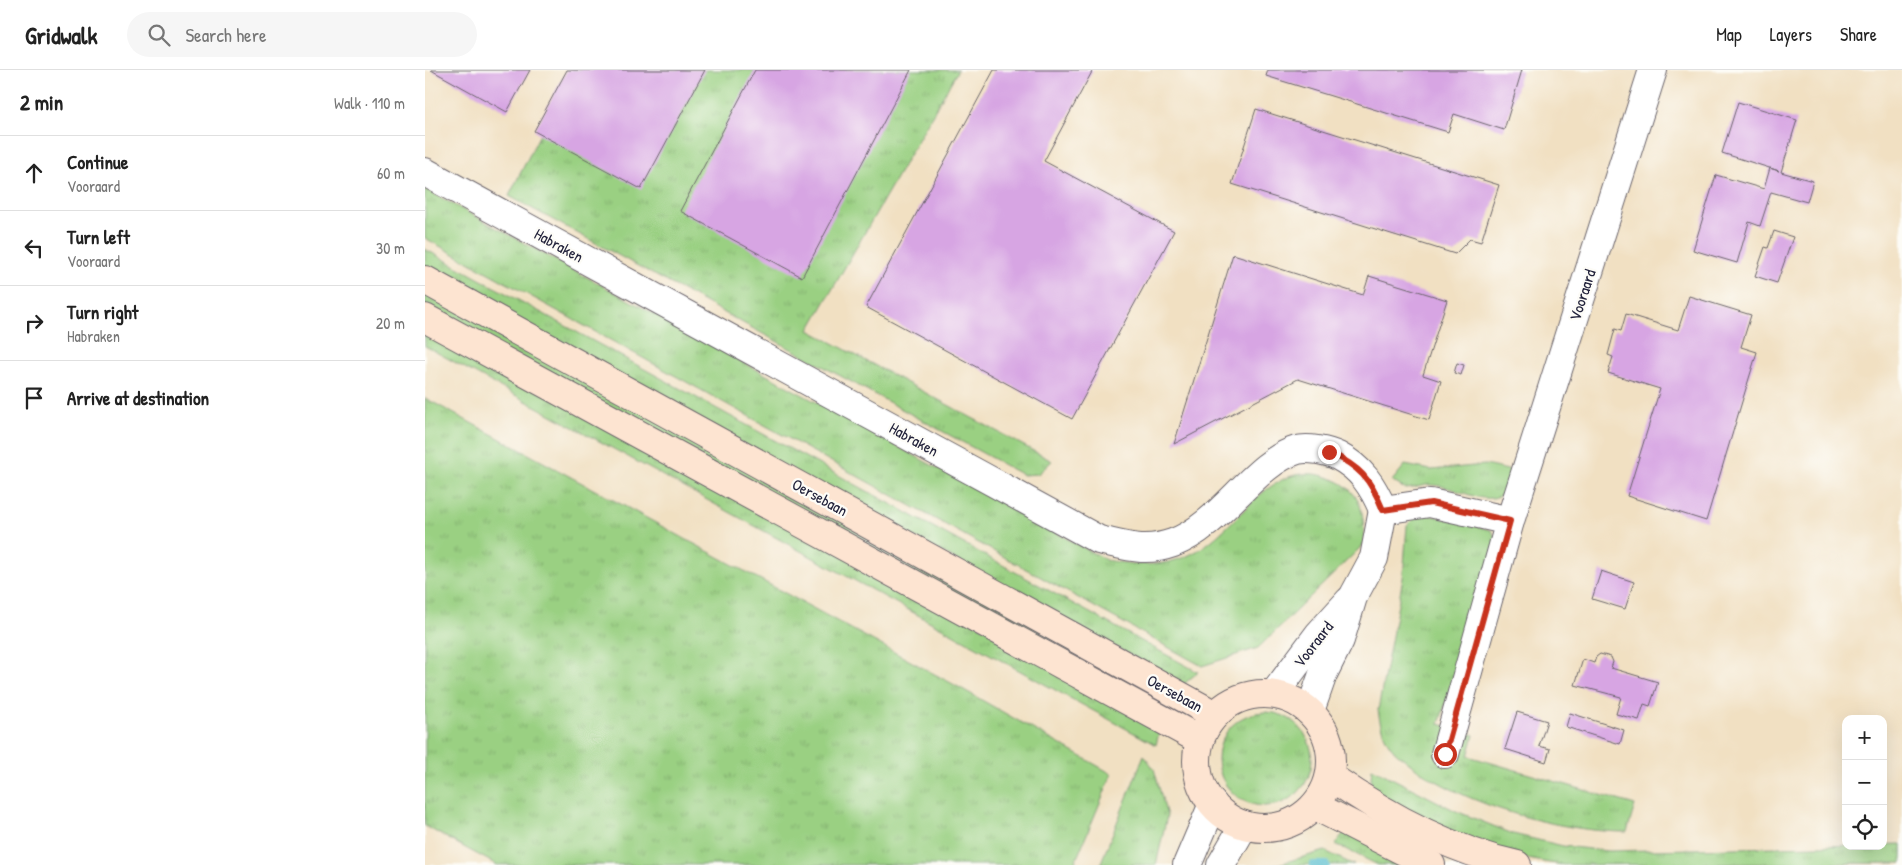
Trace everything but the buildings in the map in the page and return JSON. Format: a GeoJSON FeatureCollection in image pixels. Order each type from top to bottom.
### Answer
{"type":"FeatureCollection","features":[{"type":"Feature","properties":{"kind":"main road","name":"Oersebaan"},"geometry":{"type":"LineString","coordinates":[[425,280],[1215,715]]}},
{"type":"Feature","properties":{"kind":"main road","name":"Oersebaan"},"geometry":{"type":"LineString","coordinates":[[425,318],[1200,740]]}},
{"type":"Feature","properties":{"kind":"main road"},"geometry":{"type":"LineString","coordinates":[[1253,694],[1274,694],[1293,700],[1310,711],[1325,730],[1332,753],[1331,777],[1315,806],[1294,822],[1269,828],[1243,825],[1227,817],[1213,804],[1201,785],[1197,762],[1200,740],[1215,715],[1232,701],[1253,694]]}},
{"type":"Feature","properties":{"kind":"main road"},"geometry":{"type":"LineString","coordinates":[[1331,777],[1361,798],[1435,838],[1517,865]]}},
{"type":"Feature","properties":{"kind":"main road"},"geometry":{"type":"LineString","coordinates":[[1315,806],[1431,865]]}},
{"type":"Feature","properties":{"kind":"street","name":"Vooraard"},"geometry":{"type":"LineString","coordinates":[[1445,754],[1510,521],[1653,70]]}},
{"type":"Feature","properties":{"kind":"street","name":"Habraken"},"geometry":{"type":"LineString","coordinates":[[425,172],[1099,540],[1147,550],[1174,543],[1203,528],[1270,465],[1298,450],[1329,452],[1354,464],[1374,488],[1383,510]]}},
{"type":"Feature","properties":{"kind":"street"},"geometry":{"type":"LineString","coordinates":[[1383,510],[1431,503],[1510,521]]}},
{"type":"Feature","properties":{"kind":"street","name":"Vooraard"},"geometry":{"type":"LineString","coordinates":[[1310,711],[1323,674],[1340,640],[1353,596],[1374,558],[1383,510]]}},
{"type":"Feature","properties":{"kind":"street","name":"Vooraard"},"geometry":{"type":"LineString","coordinates":[[1274,694],[1319,634],[1353,596]]}},
{"type":"Feature","properties":{"kind":"street"},"geometry":{"type":"LineString","coordinates":[[1187,865],[1213,804]]}},
{"type":"Feature","properties":{"kind":"street"},"geometry":{"type":"LineString","coordinates":[[1221,865],[1243,825]]}},
{"type":"Feature","properties":{"kind":"green space"},"geometry":{"type":"Polygon","coordinates":[[[572,70],[958,70],[809,330],[1052,461],[1038,474],[1023,475],[509,196],[572,70]]]}},
{"type":"Feature","properties":{"kind":"green space"},"geometry":{"type":"Polygon","coordinates":[[[425,189],[1106,560],[1157,564],[1187,556],[1206,544],[1275,484],[1294,475],[1315,474],[1339,482],[1347,487],[1361,508],[1364,544],[1258,648],[1202,666],[425,238],[425,189]]]}},
{"type":"Feature","properties":{"kind":"green space"},"geometry":{"type":"Polygon","coordinates":[[[425,249],[1198,672],[1184,684],[425,271],[425,249]]]}},
{"type":"Feature","properties":{"kind":"green space"},"geometry":{"type":"Polygon","coordinates":[[[425,287],[1173,700],[1167,710],[425,310],[425,287]]]}},
{"type":"Feature","properties":{"kind":"green space"},"geometry":{"type":"Polygon","coordinates":[[[425,324],[1161,724],[1156,745],[425,346],[425,324]]]}},
{"type":"Feature","properties":{"kind":"green space"},"geometry":{"type":"Polygon","coordinates":[[[425,398],[964,690],[1112,774],[1074,865],[497,865],[425,826],[425,398]]]}},
{"type":"Feature","properties":{"kind":"green space"},"geometry":{"type":"Polygon","coordinates":[[[1405,465],[1431,470],[1485,465],[1517,472],[1510,487],[1501,495],[1481,498],[1432,485],[1405,489],[1392,481],[1405,465]]]}},
{"type":"Feature","properties":{"kind":"green space"},"geometry":{"type":"Polygon","coordinates":[[[1429,515],[1491,530],[1497,539],[1439,724],[1474,735],[1468,756],[1635,805],[1627,832],[1600,831],[1542,821],[1484,803],[1456,792],[1431,778],[1409,763],[1389,744],[1382,730],[1378,710],[1403,578],[1407,525],[1415,517],[1429,515]]]}},
{"type":"Feature","properties":{"kind":"green space"},"geometry":{"type":"Polygon","coordinates":[[[1265,712],[1283,716],[1298,726],[1308,741],[1312,759],[1308,777],[1298,792],[1283,802],[1265,806],[1247,802],[1232,792],[1222,777],[1218,759],[1222,741],[1232,726],[1247,716],[1265,712]]]}},
{"type":"Feature","properties":{"kind":"green space"},"geometry":{"type":"Polygon","coordinates":[[[1144,755],[1154,769],[1167,816],[1156,865],[1100,865],[1144,755]]]}},
{"type":"Feature","properties":{"kind":"green space"},"geometry":{"type":"Polygon","coordinates":[[[1372,768],[1456,811],[1513,834],[1563,846],[1608,851],[1842,845],[1842,850],[1887,850],[1887,844],[1902,844],[1902,863],[1563,865],[1512,855],[1445,833],[1370,790],[1372,768]]]}},
{"type":"Feature","properties":{"kind":"green space"},"geometry":{"type":"Polygon","coordinates":[[[1347,829],[1423,865],[1378,865],[1335,844],[1347,829]]]}},
{"type":"Feature","properties":{"kind":"green space"},"geometry":{"type":"Polygon","coordinates":[[[1325,851],[1354,865],[1275,865],[1325,851]]]}},
{"type":"Feature","properties":{"kind":"waterway"},"geometry":{"type":"LineString","coordinates":[[1313,865],[1326,865]]}},
{"type":"Feature","properties":{"kind":"route"},"geometry":{"type":"LineString","coordinates":[[1329,452],[1354,464],[1374,488],[1383,510],[1431,503],[1510,521],[1445,754]]}}]}
